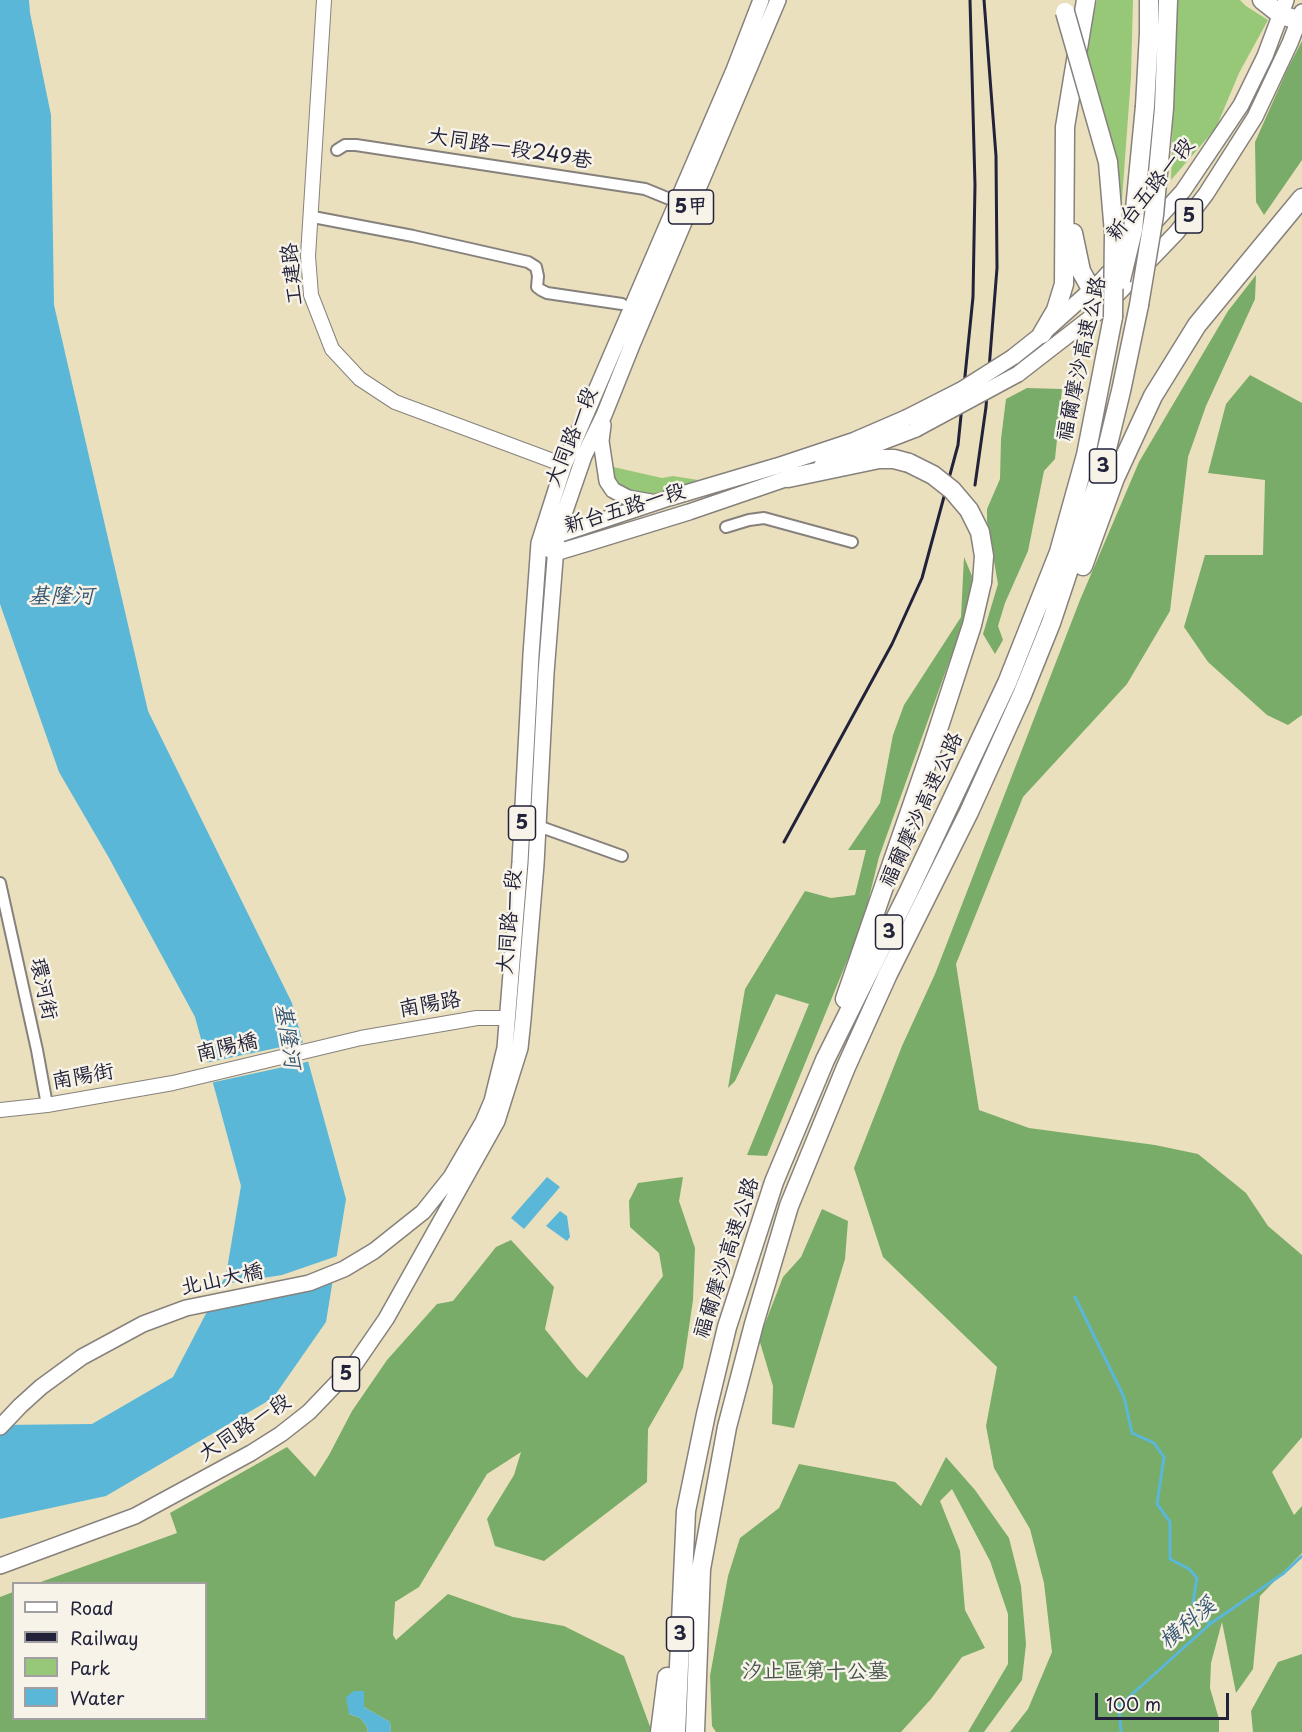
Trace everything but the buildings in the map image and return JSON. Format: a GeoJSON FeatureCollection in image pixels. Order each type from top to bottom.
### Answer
{"type":"FeatureCollection","features":[{"type":"Feature","properties":{"kind":"highway"},"geometry":{"type":"LineString","coordinates":[[1042,334],[1056,310],[1064,284],[1065,127],[1086,0]]}},
{"type":"Feature","properties":{"kind":"highway","name":"福爾摩沙高速公路"},"geometry":{"type":"LineString","coordinates":[[676,1732],[686,1511],[703,1425],[727,1327],[774,1182],[825,1060],[908,893],[1007,682],[1059,552],[1086,455],[1110,318],[1133,230],[1145,106],[1149,0]]}},
{"type":"Feature","properties":{"kind":"highway","name":"福爾摩沙高速公路"},"geometry":{"type":"LineString","coordinates":[[695,1732],[701,1569],[727,1427],[754,1324],[789,1206],[846,1067],[888,974],[969,812],[1022,695],[1051,623],[1101,473],[1122,391],[1154,215],[1164,108],[1168,0]]}},
{"type":"Feature","properties":{"kind":"highway"},"geometry":{"type":"LineString","coordinates":[[1262,0],[1284,7],[1301,18]]}},
{"type":"Feature","properties":{"kind":"highway"},"geometry":{"type":"LineString","coordinates":[[1063,6],[1108,162],[1114,234],[1110,318]]}},
{"type":"Feature","properties":{"kind":"highway"},"geometry":{"type":"LineString","coordinates":[[1221,294],[1232,274],[1302,182]]}},
{"type":"Feature","properties":{"kind":"highway"},"geometry":{"type":"LineString","coordinates":[[1066,190],[1081,271],[1110,318]]}},
{"type":"Feature","properties":{"kind":"highway"},"geometry":{"type":"LineString","coordinates":[[1051,623],[1078,579],[1115,478],[1153,396],[1197,325],[1302,198]]}},
{"type":"Feature","properties":{"kind":"highway"},"geometry":{"type":"LineString","coordinates":[[788,478],[879,459],[894,459],[909,463],[933,475],[952,490],[969,510],[980,532],[984,556],[982,582],[972,625],[825,1060]]}},
{"type":"Feature","properties":{"kind":"highway"},"geometry":{"type":"LineString","coordinates":[[660,1732],[684,1535]]}},
{"type":"Feature","properties":{"kind":"main road","name":"大同路一段"},"geometry":{"type":"LineString","coordinates":[[451,1177],[483,1122],[492,1101],[505,1048],[520,862],[531,644],[539,543],[564,465],[633,324],[741,73],[761,0]]}},
{"type":"Feature","properties":{"kind":"main road","name":"大同路一段"},"geometry":{"type":"LineString","coordinates":[[0,1566],[135,1516],[261,1447],[300,1419],[329,1393],[355,1364],[386,1319],[497,1121],[520,1048],[538,826],[544,695],[558,534],[584,456],[604,415],[633,324],[677,202],[778,0]]}},
{"type":"Feature","properties":{"kind":"main road","name":"新台五路一段"},"geometry":{"type":"LineString","coordinates":[[539,543],[558,534],[654,502],[911,423],[1013,357],[1091,290],[1189,182],[1241,105],[1265,56],[1284,7]]}},
{"type":"Feature","properties":{"kind":"main road","name":"新台五路一段"},"geometry":{"type":"LineString","coordinates":[[539,543],[555,553],[689,512],[788,478],[1018,374],[1110,318],[1206,194],[1255,117],[1301,18]]}},
{"type":"Feature","properties":{"kind":"main road"},"geometry":{"type":"LineString","coordinates":[[604,415],[601,441],[607,481],[613,490],[628,498],[654,502]]}},
{"type":"Feature","properties":{"kind":"main road","name":"北山大橋"},"geometry":{"type":"LineString","coordinates":[[0,1427],[41,1387],[82,1357],[143,1324],[186,1308],[309,1282],[344,1269],[375,1251],[400,1232],[423,1212],[451,1177]]}},
{"type":"Feature","properties":{"kind":"street","name":"工建路"},"geometry":{"type":"LineString","coordinates":[[324,0],[308,256],[311,295],[332,349],[360,378],[395,402],[564,465]]}},
{"type":"Feature","properties":{"kind":"street","name":"大同路一段249巷"},"geometry":{"type":"LineString","coordinates":[[337,150],[345,145],[356,145],[610,183],[645,189],[677,202]]}},
{"type":"Feature","properties":{"kind":"street"},"geometry":{"type":"LineString","coordinates":[[313,217],[528,262],[536,267],[537,286],[547,293],[622,304]]}},
{"type":"Feature","properties":{"kind":"street"},"geometry":{"type":"LineString","coordinates":[[726,527],[764,518],[852,542]]}},
{"type":"Feature","properties":{"kind":"street"},"geometry":{"type":"LineString","coordinates":[[538,826],[622,856]]}},
{"type":"Feature","properties":{"kind":"street","name":"環河街"},"geometry":{"type":"LineString","coordinates":[[0,883],[47,1105]]}},
{"type":"Feature","properties":{"kind":"street","name":"南陽路"},"geometry":{"type":"LineString","coordinates":[[361,1038],[477,1018],[507,1018]]}},
{"type":"Feature","properties":{"kind":"street"},"geometry":{"type":"LineString","coordinates":[[507,1018],[523,1018]]}},
{"type":"Feature","properties":{"kind":"street","name":"南陽橋"},"geometry":{"type":"LineString","coordinates":[[173,1083],[361,1038]]}},
{"type":"Feature","properties":{"kind":"street","name":"南陽街"},"geometry":{"type":"LineString","coordinates":[[0,1110],[47,1105],[173,1083]]}},
{"type":"Feature","properties":{"kind":"green space"},"geometry":{"type":"Polygon","coordinates":[[[1097,0],[1133,0],[1131,77],[1121,213],[1083,58],[1097,0]]]}},
{"type":"Feature","properties":{"kind":"green space"},"geometry":{"type":"Polygon","coordinates":[[[1176,0],[1240,0],[1268,20],[1239,73],[1216,128],[1171,180],[1176,0]]]}},
{"type":"Feature","properties":{"kind":"green space"},"geometry":{"type":"Polygon","coordinates":[[[1302,41],[1302,160],[1264,215],[1256,202],[1255,142],[1302,41]]]}},
{"type":"Feature","properties":{"kind":"green space"},"geometry":{"type":"Polygon","coordinates":[[[1256,275],[1255,299],[1206,406],[1188,457],[1170,611],[1127,684],[1023,797],[956,964],[979,1110],[1029,1128],[1155,1145],[1198,1154],[1246,1193],[1268,1226],[1302,1255],[1302,1437],[1272,1472],[1294,1515],[1302,1506],[1302,1553],[1260,1596],[1253,1669],[1236,1693],[1222,1622],[1211,1663],[1210,1688],[1219,1719],[1219,1732],[1010,1732],[1028,1709],[1052,1652],[1044,1583],[1030,1529],[994,1468],[986,1426],[997,1367],[883,1257],[854,1168],[902,1046],[935,974],[1080,600],[1139,462],[1228,311],[1256,275]]]}},
{"type":"Feature","properties":{"kind":"green space"},"geometry":{"type":"Polygon","coordinates":[[[1250,375],[1302,403],[1302,715],[1288,725],[1267,715],[1208,662],[1184,627],[1205,555],[1263,555],[1265,480],[1208,473],[1226,404],[1250,375]]]}},
{"type":"Feature","properties":{"kind":"green space"},"geometry":{"type":"Polygon","coordinates":[[[1027,388],[1062,389],[1055,459],[1044,471],[1028,551],[1005,603],[998,626],[1003,640],[995,654],[983,634],[998,584],[987,509],[1000,479],[1001,439],[1006,399],[1027,388]]]}},
{"type":"Feature","properties":{"kind":"green space"},"geometry":{"type":"Polygon","coordinates":[[[609,466],[662,478],[673,476],[698,480],[662,493],[646,496],[622,488],[609,466]]]}},
{"type":"Feature","properties":{"kind":"green space"},"geometry":{"type":"Polygon","coordinates":[[[964,557],[972,576],[970,609],[879,857],[863,922],[767,1156],[747,1155],[809,1004],[776,994],[735,1081],[728,1088],[745,989],[805,891],[831,898],[855,895],[866,850],[848,850],[880,803],[893,735],[904,705],[961,617],[964,557]]]}},
{"type":"Feature","properties":{"kind":"green space"},"geometry":{"type":"Polygon","coordinates":[[[683,1177],[679,1201],[695,1248],[693,1300],[683,1368],[648,1429],[647,1482],[544,1561],[495,1546],[487,1519],[514,1475],[521,1452],[487,1474],[419,1587],[395,1602],[393,1635],[396,1640],[448,1594],[513,1617],[564,1626],[624,1656],[652,1732],[391,1732],[390,1722],[364,1707],[364,1691],[349,1714],[360,1718],[368,1732],[0,1732],[0,1597],[12,1592],[12,1720],[207,1720],[207,1582],[41,1582],[177,1533],[170,1513],[287,1447],[315,1477],[352,1411],[387,1360],[437,1304],[453,1301],[496,1247],[511,1240],[554,1287],[545,1329],[587,1378],[663,1276],[659,1253],[630,1227],[629,1201],[638,1183],[683,1177]]]}},
{"type":"Feature","properties":{"kind":"green space"},"geometry":{"type":"Polygon","coordinates":[[[822,1209],[848,1221],[845,1259],[794,1428],[772,1424],[773,1386],[759,1339],[783,1277],[801,1257],[822,1209]]]}},
{"type":"Feature","properties":{"kind":"green space","name":"汐止區第十公墓"},"geometry":{"type":"Polygon","coordinates":[[[946,1457],[975,1490],[1009,1538],[1021,1586],[1026,1644],[1022,1680],[984,1732],[968,1732],[1008,1664],[1008,1614],[990,1561],[952,1489],[940,1501],[960,1551],[965,1610],[985,1648],[962,1657],[931,1699],[901,1732],[716,1732],[712,1726],[710,1676],[728,1576],[740,1538],[779,1508],[799,1464],[895,1482],[921,1506],[946,1457]]]}},
{"type":"Feature","properties":{"kind":"green space"},"geometry":{"type":"Polygon","coordinates":[[[1302,1654],[1302,1732],[1253,1732],[1251,1711],[1278,1662],[1302,1654]]]}},
{"type":"Feature","properties":{"kind":"water","name":"基隆河"},"geometry":{"type":"Polygon","coordinates":[[[0,0],[29,0],[51,115],[54,305],[148,711],[292,1003],[346,1199],[326,1322],[273,1398],[106,1496],[0,1519],[0,1425],[92,1424],[173,1377],[226,1275],[241,1186],[195,1017],[109,858],[59,772],[0,604],[0,0]]]}},
{"type":"Feature","properties":{"kind":"water"},"geometry":{"type":"Polygon","coordinates":[[[547,1177],[560,1187],[524,1229],[511,1218],[547,1177]]]}},
{"type":"Feature","properties":{"kind":"water"},"geometry":{"type":"Polygon","coordinates":[[[560,1211],[567,1216],[570,1237],[567,1241],[546,1226],[560,1211]]]}},
{"type":"Feature","properties":{"kind":"water"},"geometry":{"type":"Polygon","coordinates":[[[354,1691],[364,1691],[364,1707],[390,1722],[391,1732],[368,1732],[360,1718],[349,1714],[346,1697],[354,1691]]]}},
{"type":"Feature","properties":{"kind":"pier"},"geometry":{"type":"Polygon","coordinates":[[[305,1042],[311,1061],[210,1083],[205,1063],[305,1042]]]}},
{"type":"Feature","properties":{"kind":"pier"},"geometry":{"type":"Polygon","coordinates":[[[340,1255],[336,1276],[205,1309],[218,1285],[282,1275],[340,1255]]]}},
{"type":"Feature","properties":{"kind":"waterway"},"geometry":{"type":"LineString","coordinates":[[1075,1297],[1124,1397],[1132,1433],[1154,1443],[1164,1457],[1157,1504],[1170,1522],[1170,1559],[1189,1569],[1197,1578],[1193,1603],[1210,1624]]}},
{"type":"Feature","properties":{"kind":"waterway","name":"橫科溪"},"geometry":{"type":"LineString","coordinates":[[1121,1732],[1119,1706],[1210,1624],[1284,1573],[1302,1556]]}},
{"type":"Feature","properties":{"kind":"railway"},"geometry":{"type":"LineString","coordinates":[[784,842],[892,644],[922,578],[958,445],[973,297],[975,185],[970,0]]}},
{"type":"Feature","properties":{"kind":"railway"},"geometry":{"type":"LineString","coordinates":[[975,485],[986,407],[997,268],[996,156],[984,0]]}}]}
